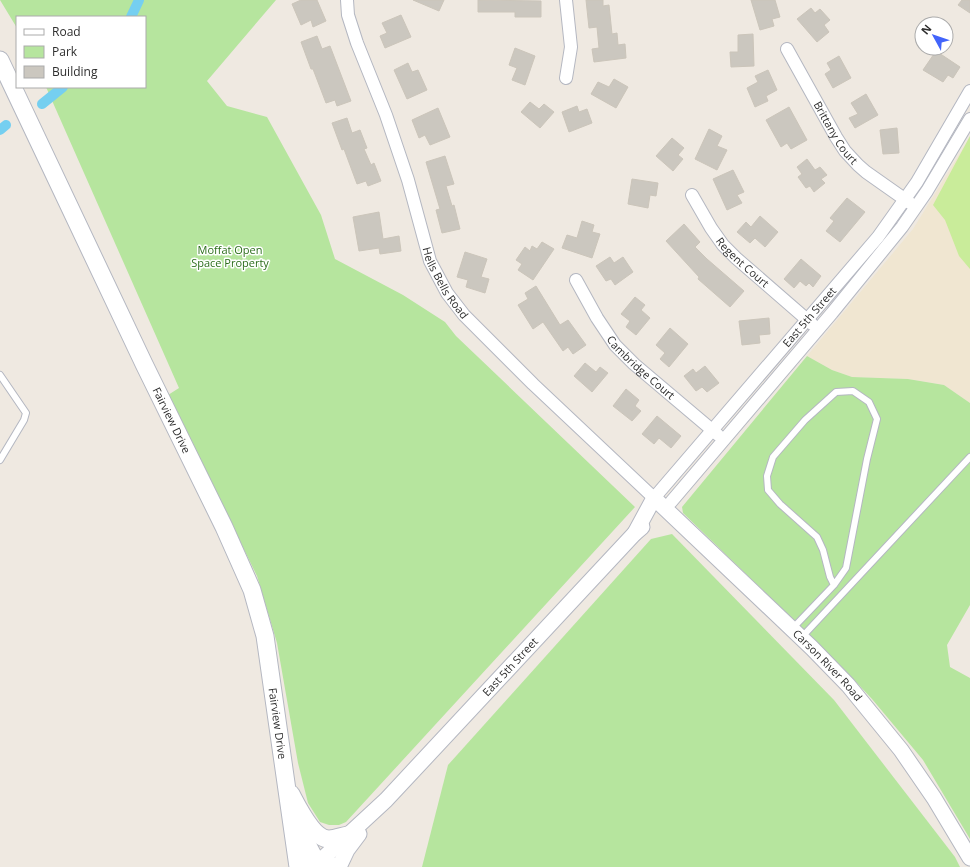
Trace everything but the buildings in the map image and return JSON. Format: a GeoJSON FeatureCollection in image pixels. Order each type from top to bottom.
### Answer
{"type":"FeatureCollection","features":[{"type":"Feature","properties":{"kind":"main road","name":"Fairview Drive"},"geometry":{"type":"LineString","coordinates":[[0,60],[144,364],[224,527],[252,590],[265,636],[298,867]]}},
{"type":"Feature","properties":{"kind":"main road","name":"Fairview Drive"},"geometry":{"type":"LineString","coordinates":[[287,790],[307,844],[318,864]]}},
{"type":"Feature","properties":{"kind":"main road"},"geometry":{"type":"LineString","coordinates":[[287,790],[303,816],[318,835],[328,839],[348,835]]}},
{"type":"Feature","properties":{"kind":"street","name":"Hells Bells Road"},"geometry":{"type":"LineString","coordinates":[[347,0],[348,15],[357,43],[386,115],[408,180],[430,261],[447,293],[464,315],[659,503]]}},
{"type":"Feature","properties":{"kind":"street"},"geometry":{"type":"LineString","coordinates":[[566,0],[571,47],[566,78]]}},
{"type":"Feature","properties":{"kind":"street","name":"Brittany Court"},"geometry":{"type":"LineString","coordinates":[[787,49],[845,151],[866,172],[905,198],[916,208]]}},
{"type":"Feature","properties":{"kind":"street","name":"East 5th Street"},"geometry":{"type":"LineString","coordinates":[[318,864],[386,800],[634,534],[713,431],[878,236],[917,182],[970,91]]}},
{"type":"Feature","properties":{"kind":"street","name":"East 5th Street"},"geometry":{"type":"LineString","coordinates":[[659,503],[671,502],[902,228],[927,191],[970,119]]}},
{"type":"Feature","properties":{"kind":"street","name":"Regent Court"},"geometry":{"type":"LineString","coordinates":[[692,195],[711,228],[723,245],[736,258],[818,328]]}},
{"type":"Feature","properties":{"kind":"street","name":"Cambridge Court"},"geometry":{"type":"LineString","coordinates":[[576,280],[597,318],[615,345],[634,364],[724,440]]}},
{"type":"Feature","properties":{"kind":"street","name":"Carson River Road"},"geometry":{"type":"LineString","coordinates":[[659,503],[796,633],[848,685],[901,750],[934,798],[970,858]]}},
{"type":"Feature","properties":{"kind":"street","name":"East 5th Street"},"geometry":{"type":"LineString","coordinates":[[339,867],[347,850],[386,800]]}},
{"type":"Feature","properties":{"kind":"lane"},"geometry":{"type":"LineString","coordinates":[[0,375],[26,413],[24,420],[0,460]]}},
{"type":"Feature","properties":{"kind":"lane"},"geometry":{"type":"LineString","coordinates":[[796,633],[834,585],[846,568],[867,459],[877,419],[869,402],[853,391],[836,392],[805,420],[773,457],[767,476],[768,490],[780,504],[817,537],[823,550],[830,577],[834,585]]}},
{"type":"Feature","properties":{"kind":"lane"},"geometry":{"type":"LineString","coordinates":[[796,633],[970,457]]}},
{"type":"Feature","properties":{"kind":"shaded area"},"geometry":{"type":"Polygon","coordinates":[[[970,137],[970,403],[944,385],[908,379],[852,377],[832,370],[807,356],[913,229],[970,137]]]}},
{"type":"Feature","properties":{"kind":"green space","name":"Moffat Open Space Property"},"geometry":{"type":"Polygon","coordinates":[[[0,0],[276,0],[207,81],[227,106],[267,117],[321,215],[335,259],[403,295],[445,322],[456,336],[635,507],[346,822],[339,825],[329,825],[320,822],[308,803],[298,763],[277,643],[257,576],[168,395],[179,388],[46,88],[146,88],[146,16],[16,16],[16,26],[0,0]]]}},
{"type":"Feature","properties":{"kind":"green space"},"geometry":{"type":"Polygon","coordinates":[[[970,136],[970,269],[959,256],[945,220],[933,205],[970,136]]]}},
{"type":"Feature","properties":{"kind":"green space"},"geometry":{"type":"Polygon","coordinates":[[[807,356],[832,370],[852,377],[908,379],[944,385],[970,403],[970,605],[947,645],[950,667],[970,678],[970,839],[923,760],[872,699],[841,666],[683,513],[682,507],[807,356]]]}},
{"type":"Feature","properties":{"kind":"green space"},"geometry":{"type":"Polygon","coordinates":[[[672,534],[834,700],[955,857],[960,867],[422,867],[448,765],[651,539],[672,534]]]}},
{"type":"Feature","properties":{"kind":"waterway"},"geometry":{"type":"LineString","coordinates":[[131,16],[139,0]]}},
{"type":"Feature","properties":{"kind":"waterway"},"geometry":{"type":"LineString","coordinates":[[42,104],[62,88]]}},
{"type":"Feature","properties":{"kind":"waterway"},"geometry":{"type":"LineString","coordinates":[[0,130],[6,125]]}}]}
